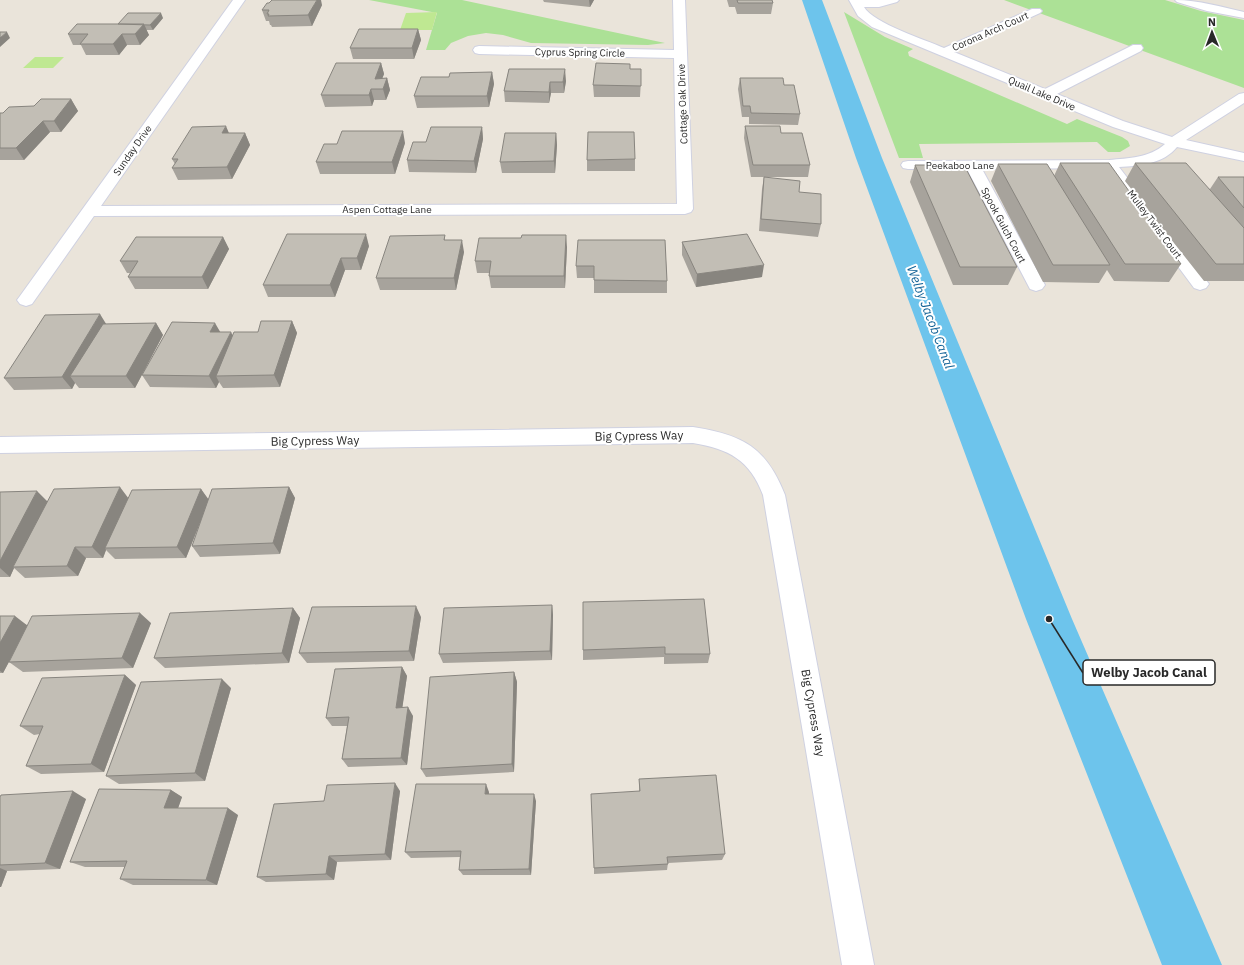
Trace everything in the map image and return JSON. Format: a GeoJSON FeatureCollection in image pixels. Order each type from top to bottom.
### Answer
{"type":"FeatureCollection","features":[{"type":"Feature","properties":{"kind":"street","name":"Sunday Drive"},"geometry":{"type":"LineString","coordinates":[[26,300],[239,0]]}},
{"type":"Feature","properties":{"kind":"street","name":"Cottage Oak Drive"},"geometry":{"type":"LineString","coordinates":[[679,0],[685,209]]}},
{"type":"Feature","properties":{"kind":"street"},"geometry":{"type":"LineString","coordinates":[[856,2],[879,4],[893,0]]}},
{"type":"Feature","properties":{"kind":"street"},"geometry":{"type":"LineString","coordinates":[[1181,0],[1206,8],[1244,15]]}},
{"type":"Feature","properties":{"kind":"street","name":"Quail Lake Drive"},"geometry":{"type":"LineString","coordinates":[[856,2],[862,14],[876,24],[1118,124],[1174,142],[1244,157]]}},
{"type":"Feature","properties":{"kind":"street","name":"Corona Arch Court"},"geometry":{"type":"LineString","coordinates":[[944,52],[1036,11]]}},
{"type":"Feature","properties":{"kind":"street"},"geometry":{"type":"LineString","coordinates":[[1046,94],[1137,48]]}},
{"type":"Feature","properties":{"kind":"street","name":"Cyprus Spring Circle"},"geometry":{"type":"LineString","coordinates":[[479,50],[680,54]]}},
{"type":"Feature","properties":{"kind":"street","name":"Peekaboo Lane"},"geometry":{"type":"LineString","coordinates":[[908,165],[1109,164],[1130,163],[1150,159],[1164,152],[1174,142],[1244,97]]}},
{"type":"Feature","properties":{"kind":"street","name":"Mulley Twist Court"},"geometry":{"type":"LineString","coordinates":[[1109,164],[1200,284]]}},
{"type":"Feature","properties":{"kind":"street","name":"Spook Gulch Court"},"geometry":{"type":"LineString","coordinates":[[972,165],[1036,285]]}},
{"type":"Feature","properties":{"kind":"street","name":"Aspen Cottage Lane"},"geometry":{"type":"LineString","coordinates":[[89,211],[685,209]]}},
{"type":"Feature","properties":{"kind":"street","name":"Big Cypress Way"},"geometry":{"type":"LineString","coordinates":[[0,445],[693,435],[724,441],[738,448],[751,457],[762,468],[770,481],[774,495],[858,965]]}},
{"type":"Feature","properties":{"kind":"green space"},"geometry":{"type":"Polygon","coordinates":[[[369,0],[462,0],[665,43],[648,45],[531,43],[503,35],[486,33],[468,36],[451,43],[445,50],[426,50],[437,13],[369,0]]]}},
{"type":"Feature","properties":{"kind":"green space"},"geometry":{"type":"Polygon","coordinates":[[[1004,0],[1165,0],[1201,11],[1244,20],[1244,88],[1004,0]]]}},
{"type":"Feature","properties":{"kind":"green space"},"geometry":{"type":"Polygon","coordinates":[[[437,12],[432,30],[400,30],[406,13],[437,12]]]}},
{"type":"Feature","properties":{"kind":"green space"},"geometry":{"type":"Polygon","coordinates":[[[844,12],[885,37],[913,49],[908,52],[909,56],[1067,124],[1077,119],[1122,137],[1128,141],[1130,146],[1120,152],[1108,152],[1097,142],[919,144],[923,158],[899,158],[844,12]]]}},
{"type":"Feature","properties":{"kind":"green space"},"geometry":{"type":"Polygon","coordinates":[[[35,57],[64,57],[53,68],[23,68],[35,57]]]}},
{"type":"Feature","properties":{"kind":"building"},"geometry":{"type":"Polygon","coordinates":[[[272,0],[317,0],[308,15],[268,16],[269,14],[267,14],[269,10],[262,10],[267,3],[272,0]]]}},
{"type":"Feature","properties":{"kind":"building"},"geometry":{"type":"Polygon","coordinates":[[[737,0],[772,0],[773,3],[738,3],[737,0]]]}},
{"type":"Feature","properties":{"kind":"building"},"geometry":{"type":"Polygon","coordinates":[[[128,13],[161,13],[150,25],[118,24],[128,13]]]}},
{"type":"Feature","properties":{"kind":"building"},"geometry":{"type":"Polygon","coordinates":[[[77,24],[144,24],[135,34],[122,34],[113,44],[80,44],[88,34],[68,34],[77,24]]]}},
{"type":"Feature","properties":{"kind":"building"},"geometry":{"type":"Polygon","coordinates":[[[359,29],[418,29],[412,48],[350,48],[359,29]]]}},
{"type":"Feature","properties":{"kind":"building"},"geometry":{"type":"Polygon","coordinates":[[[0,32],[7,32],[0,38],[0,32]]]}},
{"type":"Feature","properties":{"kind":"building"},"geometry":{"type":"Polygon","coordinates":[[[336,63],[381,63],[375,79],[387,78],[383,89],[371,89],[369,95],[321,95],[336,63]]]}},
{"type":"Feature","properties":{"kind":"building"},"geometry":{"type":"Polygon","coordinates":[[[596,63],[630,64],[630,69],[641,69],[641,86],[593,85],[596,63]]]}},
{"type":"Feature","properties":{"kind":"building"},"geometry":{"type":"Polygon","coordinates":[[[509,69],[565,69],[563,82],[550,82],[549,92],[504,91],[509,69]]]}},
{"type":"Feature","properties":{"kind":"building"},"geometry":{"type":"Polygon","coordinates":[[[492,72],[487,96],[414,96],[421,77],[449,77],[450,73],[492,72]]]}},
{"type":"Feature","properties":{"kind":"building"},"geometry":{"type":"Polygon","coordinates":[[[740,78],[783,78],[784,85],[794,85],[800,114],[751,113],[750,106],[743,106],[740,78]]]}},
{"type":"Feature","properties":{"kind":"building"},"geometry":{"type":"Polygon","coordinates":[[[41,99],[71,99],[54,121],[43,121],[16,148],[0,148],[0,113],[3,113],[9,107],[34,106],[41,99]]]}},
{"type":"Feature","properties":{"kind":"building"},"geometry":{"type":"Polygon","coordinates":[[[226,126],[222,133],[245,133],[227,167],[172,168],[178,159],[172,159],[192,127],[226,126]]]}},
{"type":"Feature","properties":{"kind":"building"},"geometry":{"type":"Polygon","coordinates":[[[745,126],[780,126],[781,133],[802,133],[810,165],[753,165],[745,126]]]}},
{"type":"Feature","properties":{"kind":"building"},"geometry":{"type":"Polygon","coordinates":[[[431,127],[482,127],[474,161],[407,160],[413,142],[426,142],[431,127]]]}},
{"type":"Feature","properties":{"kind":"building"},"geometry":{"type":"Polygon","coordinates":[[[342,131],[403,131],[392,162],[316,162],[324,144],[337,144],[342,131]]]}},
{"type":"Feature","properties":{"kind":"building"},"geometry":{"type":"Polygon","coordinates":[[[588,132],[634,132],[635,159],[587,160],[588,132]]]}},
{"type":"Feature","properties":{"kind":"building"},"geometry":{"type":"Polygon","coordinates":[[[505,133],[556,133],[554,161],[500,162],[505,133]]]}},
{"type":"Feature","properties":{"kind":"building"},"geometry":{"type":"Polygon","coordinates":[[[1060,163],[1109,163],[1181,264],[1125,264],[1060,163]]]}},
{"type":"Feature","properties":{"kind":"building"},"geometry":{"type":"Polygon","coordinates":[[[1135,163],[1186,163],[1244,228],[1244,264],[1216,264],[1135,163]]]}},
{"type":"Feature","properties":{"kind":"building"},"geometry":{"type":"Polygon","coordinates":[[[998,164],[1047,164],[1110,265],[1053,265],[998,164]]]}},
{"type":"Feature","properties":{"kind":"building"},"geometry":{"type":"Polygon","coordinates":[[[915,165],[964,165],[1017,267],[960,267],[915,165]]]}},
{"type":"Feature","properties":{"kind":"building"},"geometry":{"type":"Polygon","coordinates":[[[764,177],[800,181],[799,192],[821,194],[821,224],[761,219],[764,177]]]}},
{"type":"Feature","properties":{"kind":"building"},"geometry":{"type":"Polygon","coordinates":[[[1218,177],[1244,177],[1244,208],[1218,177]]]}},
{"type":"Feature","properties":{"kind":"building"},"geometry":{"type":"Polygon","coordinates":[[[287,234],[366,234],[357,258],[341,258],[330,285],[263,285],[287,234]]]}},
{"type":"Feature","properties":{"kind":"building"},"geometry":{"type":"Polygon","coordinates":[[[747,234],[764,265],[697,274],[682,242],[747,234]]]}},
{"type":"Feature","properties":{"kind":"building"},"geometry":{"type":"Polygon","coordinates":[[[445,235],[444,240],[462,240],[454,278],[376,278],[390,236],[445,235]]]}},
{"type":"Feature","properties":{"kind":"building"},"geometry":{"type":"Polygon","coordinates":[[[522,235],[566,235],[564,276],[489,276],[491,261],[475,261],[479,238],[521,238],[522,235]]]}},
{"type":"Feature","properties":{"kind":"building"},"geometry":{"type":"Polygon","coordinates":[[[136,237],[223,237],[202,277],[128,277],[138,261],[120,261],[136,237]]]}},
{"type":"Feature","properties":{"kind":"building"},"geometry":{"type":"Polygon","coordinates":[[[578,240],[665,240],[667,281],[594,280],[594,266],[576,266],[578,240]]]}},
{"type":"Feature","properties":{"kind":"building"},"geometry":{"type":"Polygon","coordinates":[[[100,314],[62,377],[4,378],[45,315],[100,314]]]}},
{"type":"Feature","properties":{"kind":"building"},"geometry":{"type":"Polygon","coordinates":[[[261,321],[292,321],[274,375],[216,376],[234,332],[258,332],[261,321]]]}},
{"type":"Feature","properties":{"kind":"building"},"geometry":{"type":"Polygon","coordinates":[[[172,322],[215,323],[210,332],[231,332],[209,376],[142,375],[172,322]]]}},
{"type":"Feature","properties":{"kind":"building"},"geometry":{"type":"Polygon","coordinates":[[[156,323],[126,376],[70,376],[103,324],[156,323]]]}},
{"type":"Feature","properties":{"kind":"building"},"geometry":{"type":"Polygon","coordinates":[[[120,487],[92,547],[75,547],[67,566],[13,567],[54,489],[120,487]]]}},
{"type":"Feature","properties":{"kind":"building"},"geometry":{"type":"Polygon","coordinates":[[[289,487],[273,543],[192,546],[212,489],[289,487]]]}},
{"type":"Feature","properties":{"kind":"building"},"geometry":{"type":"Polygon","coordinates":[[[201,489],[177,547],[105,548],[132,490],[201,489]]]}},
{"type":"Feature","properties":{"kind":"building"},"geometry":{"type":"Polygon","coordinates":[[[37,491],[0,561],[0,492],[37,491]]]}},
{"type":"Feature","properties":{"kind":"building"},"geometry":{"type":"Polygon","coordinates":[[[704,599],[710,654],[665,654],[665,647],[583,650],[583,602],[704,599]]]}},
{"type":"Feature","properties":{"kind":"building"},"geometry":{"type":"Polygon","coordinates":[[[552,605],[550,651],[439,654],[444,608],[552,605]]]}},
{"type":"Feature","properties":{"kind":"building"},"geometry":{"type":"Polygon","coordinates":[[[416,606],[409,651],[299,653],[312,607],[416,606]]]}},
{"type":"Feature","properties":{"kind":"building"},"geometry":{"type":"Polygon","coordinates":[[[293,608],[282,653],[154,658],[170,613],[293,608]]]}},
{"type":"Feature","properties":{"kind":"building"},"geometry":{"type":"Polygon","coordinates":[[[140,613],[122,658],[9,662],[32,616],[140,613]]]}},
{"type":"Feature","properties":{"kind":"building"},"geometry":{"type":"Polygon","coordinates":[[[0,616],[15,616],[0,643],[0,616]]]}},
{"type":"Feature","properties":{"kind":"building"},"geometry":{"type":"Polygon","coordinates":[[[402,667],[396,708],[408,707],[401,758],[342,759],[349,717],[326,718],[335,669],[402,667]]]}},
{"type":"Feature","properties":{"kind":"building"},"geometry":{"type":"Polygon","coordinates":[[[514,672],[512,764],[421,769],[430,677],[514,672]]]}},
{"type":"Feature","properties":{"kind":"building"},"geometry":{"type":"Polygon","coordinates":[[[125,675],[91,764],[26,766],[43,726],[20,726],[42,678],[125,675]]]}},
{"type":"Feature","properties":{"kind":"building"},"geometry":{"type":"Polygon","coordinates":[[[222,679],[195,773],[106,776],[141,682],[222,679]]]}},
{"type":"Feature","properties":{"kind":"building"},"geometry":{"type":"Polygon","coordinates":[[[716,775],[725,854],[667,857],[668,864],[594,868],[591,794],[640,791],[639,779],[716,775]]]}},
{"type":"Feature","properties":{"kind":"building"},"geometry":{"type":"Polygon","coordinates":[[[395,783],[385,854],[329,856],[326,874],[257,877],[274,804],[324,801],[327,785],[395,783]]]}},
{"type":"Feature","properties":{"kind":"building"},"geometry":{"type":"Polygon","coordinates":[[[416,784],[486,784],[485,794],[534,794],[529,869],[459,870],[461,851],[405,852],[416,784]]]}},
{"type":"Feature","properties":{"kind":"building"},"geometry":{"type":"Polygon","coordinates":[[[99,789],[171,790],[164,808],[228,808],[206,880],[120,879],[127,861],[70,862],[99,789]]]}},
{"type":"Feature","properties":{"kind":"building"},"geometry":{"type":"Polygon","coordinates":[[[73,791],[45,863],[0,865],[1,795],[73,791]]]}},
{"type":"Feature","properties":{"kind":"waterway","name":"Welby Jacob Canal"},"geometry":{"type":"LineString","coordinates":[[812,0],[869,158],[1049,619],[1192,965]]}},
{"type":"Feature","properties":{"kind":"place","name":"Welby Jacob Canal"},"geometry":{"type":"Point","coordinates":[1049,619]}}]}
